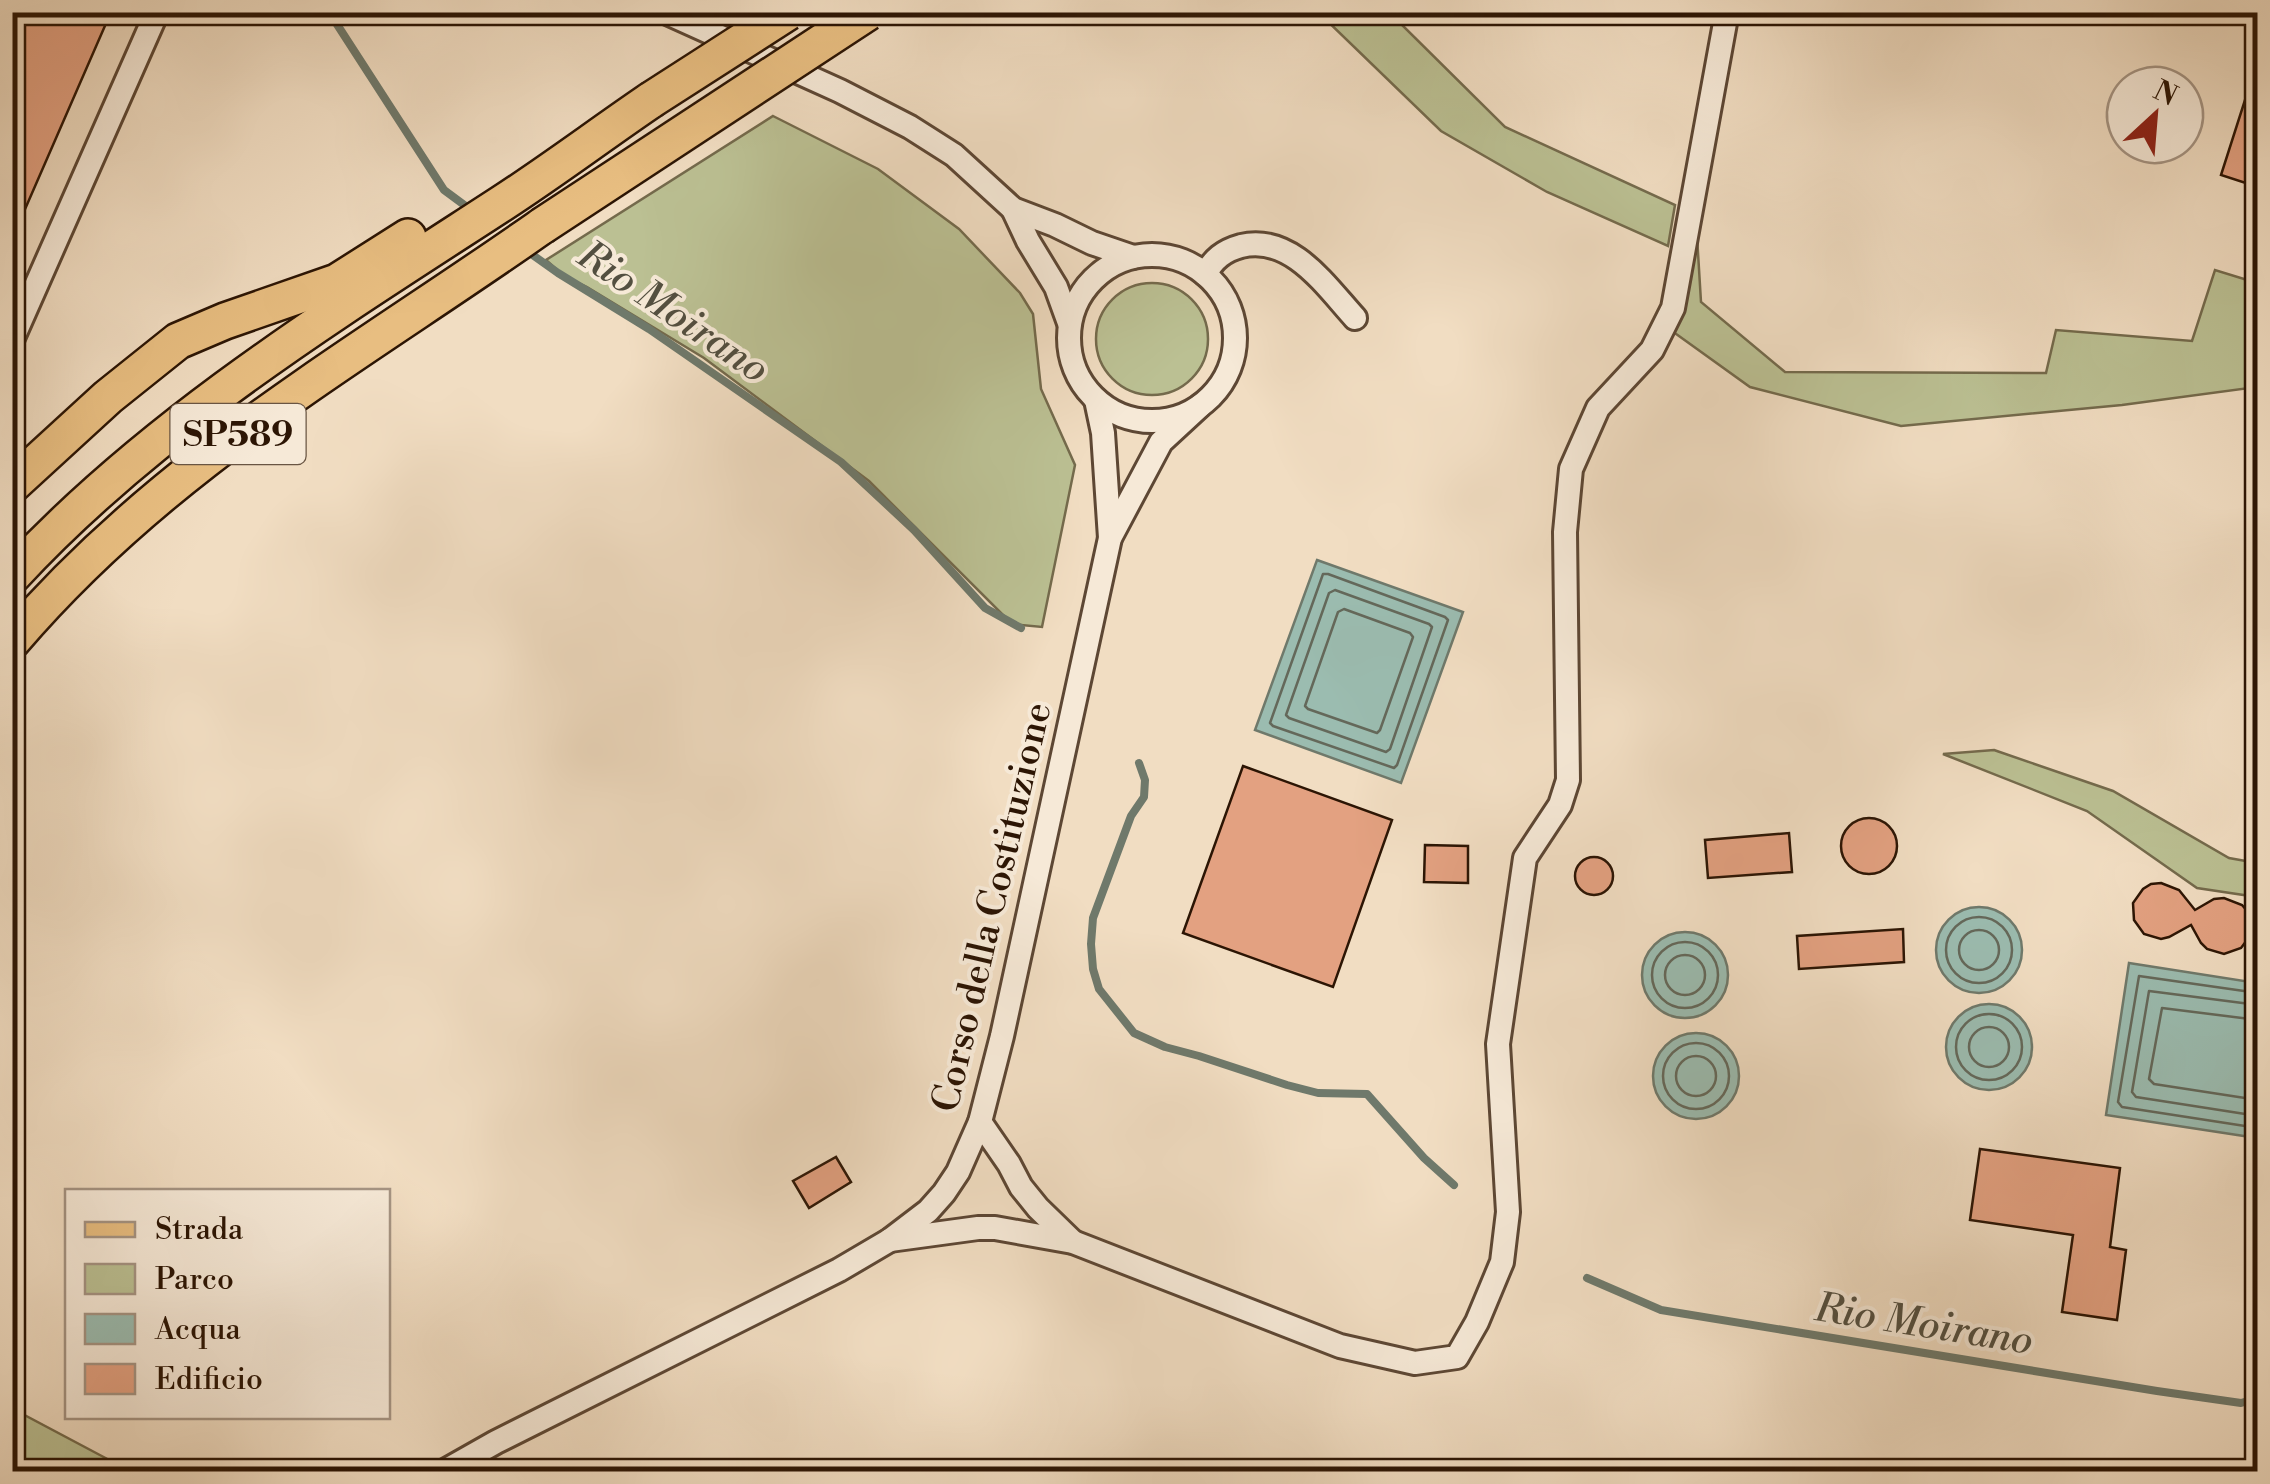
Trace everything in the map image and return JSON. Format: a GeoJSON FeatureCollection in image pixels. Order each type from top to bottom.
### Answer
{"type":"FeatureCollection","features":[{"type":"Feature","properties":{"kind":"main road","name":"SP589"},"geometry":{"type":"LineString","coordinates":[[12,576],[79,510],[172,431],[324,320],[788,12]]}},
{"type":"Feature","properties":{"kind":"main road","name":"SP589"},"geometry":{"type":"LineString","coordinates":[[12,641],[71,575],[154,500],[278,404],[868,12]]}},
{"type":"Feature","properties":{"kind":"main road"},"geometry":{"type":"LineString","coordinates":[[12,485],[108,397],[178,342],[225,321],[337,282],[423,230],[462,229]]}},
{"type":"Feature","properties":{"kind":"street"},"geometry":{"type":"LineString","coordinates":[[12,340],[157,12]]}},
{"type":"Feature","properties":{"kind":"street"},"geometry":{"type":"LineString","coordinates":[[665,12],[910,127],[954,155],[1013,208],[1092,244],[1133,257]]}},
{"type":"Feature","properties":{"kind":"street"},"geometry":{"type":"LineString","coordinates":[[890,1240],[978,1228],[1073,1242],[1340,1346],[1415,1363],[1457,1357],[1477,1322],[1502,1262],[1508,1212],[1498,1044],[1526,858],[1560,805],[1568,780],[1565,532],[1571,468],[1598,408],[1652,350],[1673,308],[1726,12]]}},
{"type":"Feature","properties":{"kind":"street"},"geometry":{"type":"LineString","coordinates":[[1013,208],[1056,288],[1070,324]]}},
{"type":"Feature","properties":{"kind":"street"},"geometry":{"type":"LineString","coordinates":[[1205,274],[1214,258],[1232,248],[1251,244],[1271,246],[1289,253],[1311,270],[1355,318]]}},
{"type":"Feature","properties":{"kind":"street"},"geometry":{"type":"LineString","coordinates":[[1110,538],[1161,442],[1200,406],[1218,389],[1230,367],[1235,342],[1232,316],[1222,294],[1205,274],[1183,261],[1158,255],[1133,257],[1110,266],[1091,281],[1077,300],[1070,324],[1069,352],[1078,378],[1096,400],[1120,415],[1147,421],[1174,418],[1200,406]]}},
{"type":"Feature","properties":{"kind":"street"},"geometry":{"type":"LineString","coordinates":[[1096,400],[1103,432],[1110,538]]}},
{"type":"Feature","properties":{"kind":"street","name":"Corso della Costituzione"},"geometry":{"type":"LineString","coordinates":[[444,1472],[496,1442],[839,1270],[890,1240],[928,1211],[944,1193],[980,1122],[1110,538]]}},
{"type":"Feature","properties":{"kind":"street"},"geometry":{"type":"LineString","coordinates":[[980,1122],[1021,1188],[1073,1242]]}},
{"type":"Feature","properties":{"kind":"green space"},"geometry":{"type":"Polygon","coordinates":[[[1319,13],[1390,13],[1505,127],[1675,205],[1668,246],[1547,192],[1441,131],[1319,13]]]}},
{"type":"Feature","properties":{"kind":"green space"},"geometry":{"type":"Polygon","coordinates":[[[773,116],[878,169],[959,229],[1020,293],[1033,314],[1041,389],[1075,465],[1042,627],[1012,624],[869,481],[704,358],[564,276],[546,260],[773,116]]]}},
{"type":"Feature","properties":{"kind":"green space"},"geometry":{"type":"Polygon","coordinates":[[[1697,236],[1701,302],[1785,372],[2046,373],[2056,330],[2192,341],[2215,270],[2257,283],[2257,387],[2122,405],[1901,426],[1750,387],[1672,331],[1697,236]]]}},
{"type":"Feature","properties":{"kind":"green space"},"geometry":{"type":"Polygon","coordinates":[[[1152,283],[1173,287],[1192,299],[1204,318],[1208,339],[1204,360],[1192,379],[1173,391],[1152,395],[1131,391],[1112,379],[1100,360],[1096,339],[1100,318],[1112,299],[1131,287],[1152,283]]]}},
{"type":"Feature","properties":{"kind":"green space"},"geometry":{"type":"Polygon","coordinates":[[[1994,750],[2113,791],[2229,858],[2257,863],[2257,897],[2197,888],[2087,811],[1943,754],[1994,750]]]}},
{"type":"Feature","properties":{"kind":"green space"},"geometry":{"type":"Polygon","coordinates":[[[13,1409],[130,1471],[13,1471],[13,1409]]]}},
{"type":"Feature","properties":{"kind":"water"},"geometry":{"type":"Polygon","coordinates":[[[1317,560],[1463,612],[1401,783],[1255,730],[1317,560]]]}},
{"type":"Feature","properties":{"kind":"water"},"geometry":{"type":"Polygon","coordinates":[[[1979,907],[2003,914],[2015,926],[2022,950],[2015,974],[2003,986],[1979,993],[1955,986],[1943,974],[1936,950],[1943,926],[1955,914],[1979,907]]]}},
{"type":"Feature","properties":{"kind":"water"},"geometry":{"type":"Polygon","coordinates":[[[1685,932],[1709,939],[1721,951],[1728,975],[1721,999],[1709,1011],[1685,1018],[1661,1011],[1649,999],[1642,975],[1649,951],[1661,939],[1685,932]]]}},
{"type":"Feature","properties":{"kind":"water"},"geometry":{"type":"Polygon","coordinates":[[[2129,963],[2257,983],[2257,1138],[2106,1115],[2129,963]]]}},
{"type":"Feature","properties":{"kind":"water"},"geometry":{"type":"Polygon","coordinates":[[[1989,1004],[2013,1011],[2025,1023],[2032,1047],[2025,1071],[2013,1083],[1989,1090],[1965,1083],[1953,1071],[1946,1047],[1953,1023],[1965,1011],[1989,1004]]]}},
{"type":"Feature","properties":{"kind":"water"},"geometry":{"type":"Polygon","coordinates":[[[1696,1033],[1720,1040],[1732,1052],[1739,1076],[1732,1100],[1720,1112],[1696,1119],[1672,1112],[1660,1100],[1653,1076],[1660,1052],[1672,1040],[1696,1033]]]}},
{"type":"Feature","properties":{"kind":"building"},"geometry":{"type":"Polygon","coordinates":[[[12,12],[111,12],[12,239],[12,12]]]}},
{"type":"Feature","properties":{"kind":"building"},"geometry":{"type":"Polygon","coordinates":[[[2253,75],[2258,76],[2258,187],[2221,175],[2253,75]]]}},
{"type":"Feature","properties":{"kind":"building"},"geometry":{"type":"Polygon","coordinates":[[[1243,766],[1392,820],[1333,987],[1183,933],[1243,766]]]}},
{"type":"Feature","properties":{"kind":"building"},"geometry":{"type":"Polygon","coordinates":[[[1869,818],[1889,826],[1897,846],[1889,866],[1869,874],[1849,866],[1841,846],[1849,826],[1869,818]]]}},
{"type":"Feature","properties":{"kind":"building"},"geometry":{"type":"Polygon","coordinates":[[[1789,833],[1792,872],[1708,878],[1705,840],[1789,833]]]}},
{"type":"Feature","properties":{"kind":"building"},"geometry":{"type":"Polygon","coordinates":[[[1425,845],[1468,846],[1468,883],[1424,882],[1425,845]]]}},
{"type":"Feature","properties":{"kind":"building"},"geometry":{"type":"Polygon","coordinates":[[[1594,857],[1608,862],[1613,876],[1608,890],[1594,895],[1580,890],[1575,876],[1580,862],[1594,857]]]}},
{"type":"Feature","properties":{"kind":"building"},"geometry":{"type":"Polygon","coordinates":[[[2161,883],[2179,890],[2195,910],[2214,899],[2224,898],[2242,905],[2251,921],[2247,940],[2241,948],[2224,954],[2207,949],[2191,925],[2161,939],[2144,934],[2134,920],[2133,903],[2143,889],[2161,883]]]}},
{"type":"Feature","properties":{"kind":"building"},"geometry":{"type":"Polygon","coordinates":[[[1903,929],[1904,962],[1799,969],[1797,936],[1903,929]]]}},
{"type":"Feature","properties":{"kind":"building"},"geometry":{"type":"Polygon","coordinates":[[[1980,1149],[2120,1168],[2110,1247],[2126,1250],[2117,1320],[2062,1312],[2073,1235],[1970,1220],[1980,1149]]]}},
{"type":"Feature","properties":{"kind":"building"},"geometry":{"type":"Polygon","coordinates":[[[836,1157],[851,1182],[809,1208],[793,1181],[836,1157]]]}},
{"type":"Feature","properties":{"kind":"waterway","name":"Rio Moirano"},"geometry":{"type":"LineString","coordinates":[[329,12],[444,190],[471,210]]}},
{"type":"Feature","properties":{"kind":"waterway","name":"Rio Moirano"},"geometry":{"type":"LineString","coordinates":[[527,251],[649,329],[841,462],[914,530],[985,608],[1021,628]]}},
{"type":"Feature","properties":{"kind":"waterway","name":"Rio Moirano"},"geometry":{"type":"LineString","coordinates":[[1139,763],[1145,780],[1144,797],[1131,816],[1093,918],[1093,969],[1099,989],[1134,1033],[1165,1047],[1318,1093],[1367,1094],[1424,1158],[1454,1185]]}},
{"type":"Feature","properties":{"kind":"waterway","name":"Rio Moirano"},"geometry":{"type":"LineString","coordinates":[[1587,1278],[1661,1310],[2157,1391],[2241,1403],[2258,1398]]}}]}
